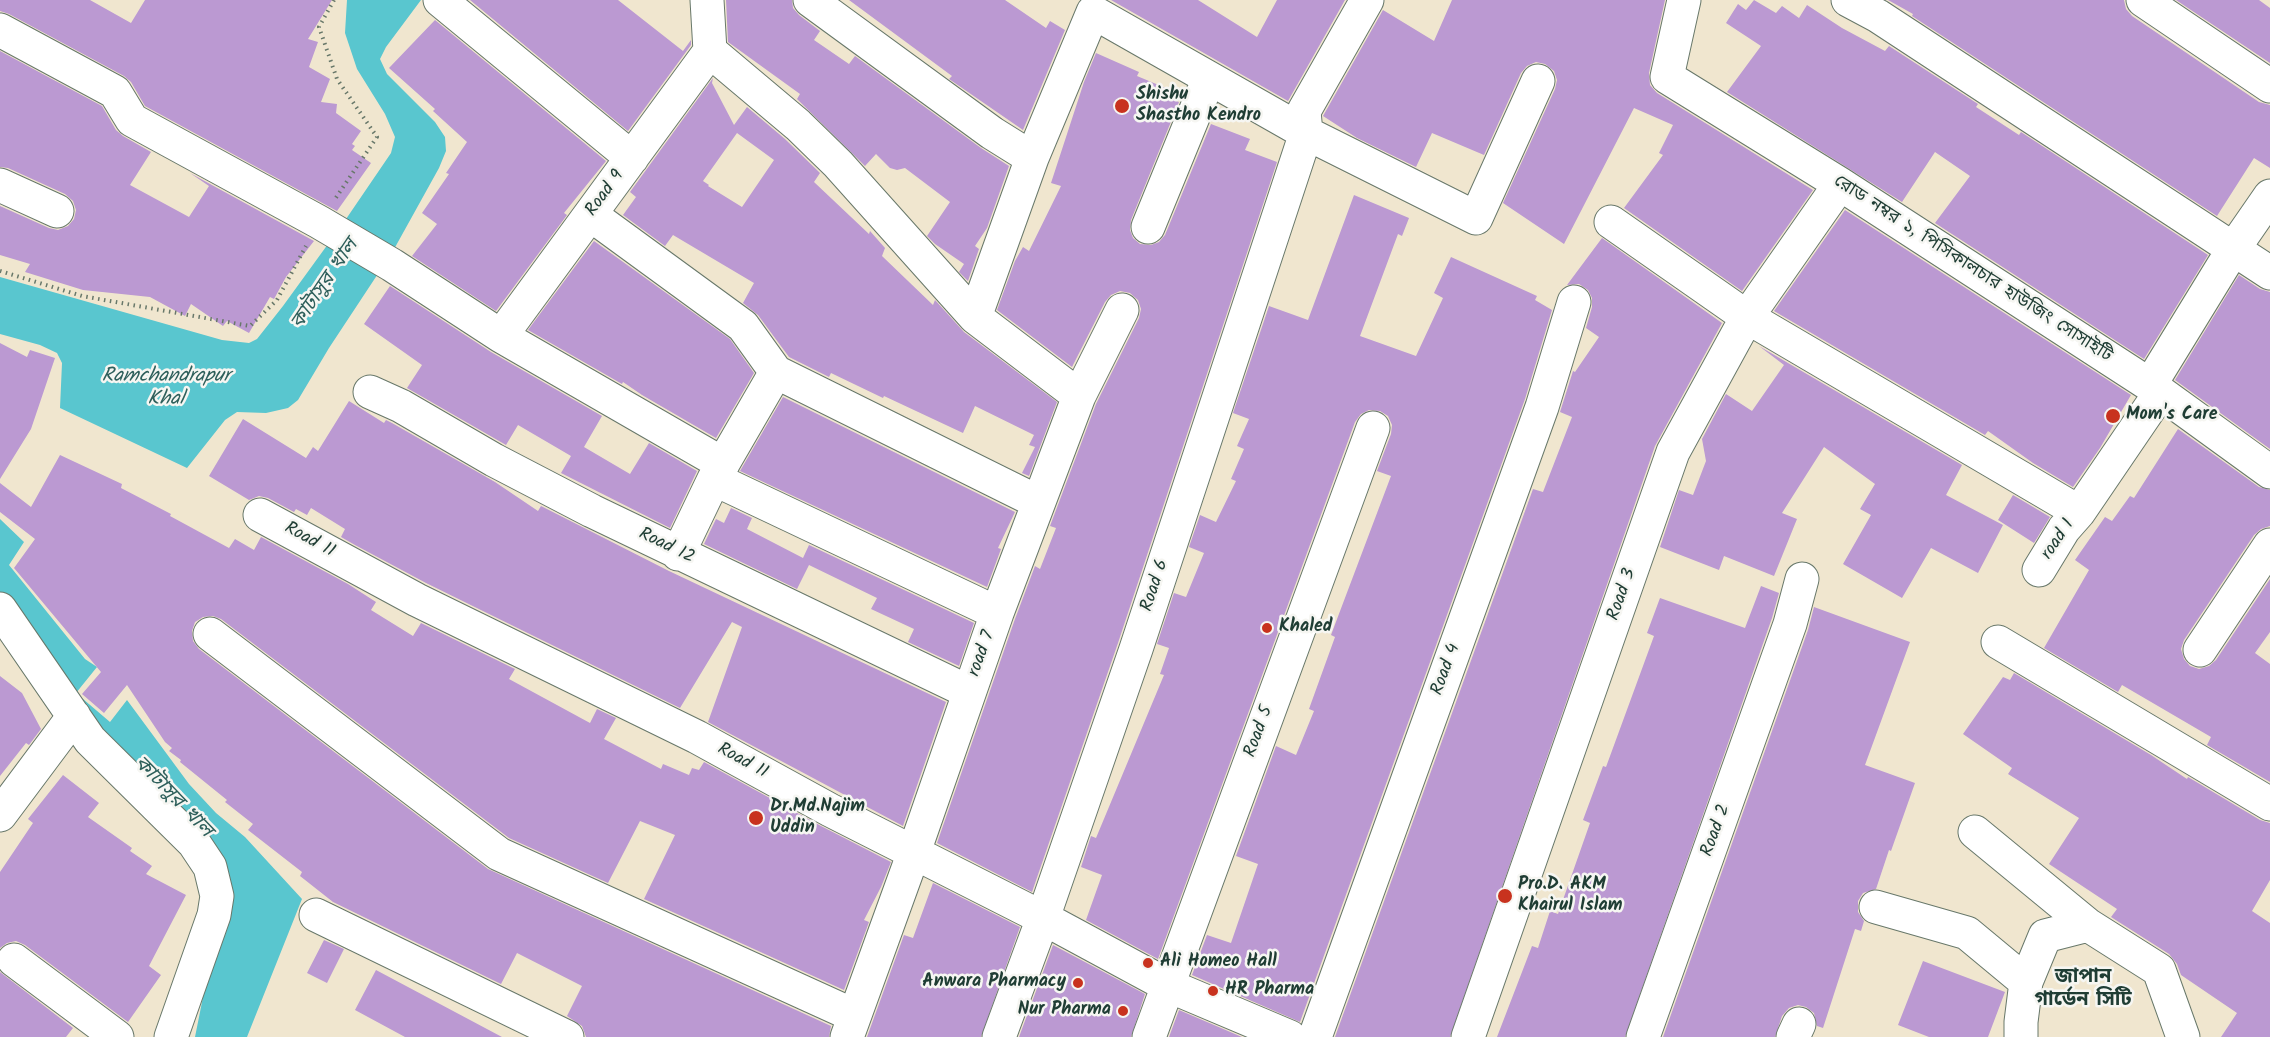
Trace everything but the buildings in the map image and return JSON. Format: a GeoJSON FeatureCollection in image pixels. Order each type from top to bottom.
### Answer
{"type":"FeatureCollection","features":[{"type":"Feature","properties":{"kind":"street"},"geometry":{"type":"LineString","coordinates":[[440,0],[632,158]]}},
{"type":"Feature","properties":{"kind":"street"},"geometry":{"type":"LineString","coordinates":[[706,0],[710,51],[822,148],[975,317],[1079,396]]}},
{"type":"Feature","properties":{"kind":"street"},"geometry":{"type":"LineString","coordinates":[[810,0],[992,133],[1032,158]]}},
{"type":"Feature","properties":{"kind":"street","name":"রোড নম্বর ১, পিসিকালচার হাউজিং সোসাইটি"},"geometry":{"type":"LineString","coordinates":[[1684,0],[1667,77],[1840,184],[2155,389],[2270,472]]}},
{"type":"Feature","properties":{"kind":"street"},"geometry":{"type":"LineString","coordinates":[[1848,0],[1878,16],[2270,273]]}},
{"type":"Feature","properties":{"kind":"street"},"geometry":{"type":"LineString","coordinates":[[2143,0],[2270,86]]}},
{"type":"Feature","properties":{"kind":"street","name":"Road 6"},"geometry":{"type":"LineString","coordinates":[[999,1037],[1043,918],[1143,626],[1306,133],[1304,111],[1354,4]]}},
{"type":"Feature","properties":{"kind":"street"},"geometry":{"type":"LineString","coordinates":[[975,317],[1032,158],[1082,6],[1306,133],[1476,218],[1538,81]]}},
{"type":"Feature","properties":{"kind":"street"},"geometry":{"type":"LineString","coordinates":[[0,30],[115,92],[132,120],[319,222],[392,265],[719,472],[997,613]]}},
{"type":"Feature","properties":{"kind":"street","name":"Road 9"},"geometry":{"type":"LineString","coordinates":[[501,336],[710,51]]}},
{"type":"Feature","properties":{"kind":"street"},"geometry":{"type":"LineString","coordinates":[[1148,227],[1209,78]]}},
{"type":"Feature","properties":{"kind":"street","name":"Road 3"},"geometry":{"type":"LineString","coordinates":[[1468,1037],[1673,452],[1747,317],[1840,184]]}},
{"type":"Feature","properties":{"kind":"street"},"geometry":{"type":"LineString","coordinates":[[0,185],[57,211]]}},
{"type":"Feature","properties":{"kind":"street","name":"road 1"},"geometry":{"type":"LineString","coordinates":[[2040,570],[2064,530],[2079,512],[2155,389],[2234,248],[2270,196]]}},
{"type":"Feature","properties":{"kind":"street"},"geometry":{"type":"LineString","coordinates":[[591,215],[743,326],[776,372],[1038,502]]}},
{"type":"Feature","properties":{"kind":"street"},"geometry":{"type":"LineString","coordinates":[[1611,222],[1747,317],[2079,512]]}},
{"type":"Feature","properties":{"kind":"street","name":"Road 4"},"geometry":{"type":"LineString","coordinates":[[1315,1037],[1542,407],[1574,302]]}},
{"type":"Feature","properties":{"kind":"street","name":"road 7"},"geometry":{"type":"LineString","coordinates":[[850,1026],[915,852],[969,692],[1038,502],[1079,396],[1122,310]]}},
{"type":"Feature","properties":{"kind":"street"},"geometry":{"type":"LineString","coordinates":[[678,554],[719,472],[776,372]]}},
{"type":"Feature","properties":{"kind":"street","name":"Road 12"},"geometry":{"type":"LineString","coordinates":[[370,392],[400,406],[543,486],[678,554],[755,588],[969,692]]}},
{"type":"Feature","properties":{"kind":"street","name":"Road 5"},"geometry":{"type":"LineString","coordinates":[[1149,1037],[1373,428]]}},
{"type":"Feature","properties":{"kind":"street","name":"Road 11"},"geometry":{"type":"LineString","coordinates":[[260,515],[417,600],[697,737],[830,810],[1043,918],[1167,985],[1290,1037]]}},
{"type":"Feature","properties":{"kind":"street"},"geometry":{"type":"LineString","coordinates":[[2200,650],[2270,545]]}},
{"type":"Feature","properties":{"kind":"street","name":"Road 2"},"geometry":{"type":"LineString","coordinates":[[1643,1037],[1790,624],[1802,579]]}},
{"type":"Feature","properties":{"kind":"street"},"geometry":{"type":"LineString","coordinates":[[0,609],[90,740],[194,843],[210,867],[218,896],[214,915],[171,1037]]}},
{"type":"Feature","properties":{"kind":"street"},"geometry":{"type":"LineString","coordinates":[[210,634],[499,854],[850,1026]]}},
{"type":"Feature","properties":{"kind":"street"},"geometry":{"type":"LineString","coordinates":[[1998,642],[2270,804]]}},
{"type":"Feature","properties":{"kind":"street"},"geometry":{"type":"LineString","coordinates":[[0,815],[74,716]]}},
{"type":"Feature","properties":{"kind":"street"},"geometry":{"type":"LineString","coordinates":[[1975,832],[2088,925],[2158,970],[2183,1037]]}},
{"type":"Feature","properties":{"kind":"street"},"geometry":{"type":"LineString","coordinates":[[1876,907],[1967,933],[2026,982]]}},
{"type":"Feature","properties":{"kind":"street"},"geometry":{"type":"LineString","coordinates":[[316,915],[567,1037]]}},
{"type":"Feature","properties":{"kind":"street"},"geometry":{"type":"LineString","coordinates":[[2021,1037],[2026,982],[2045,936],[2088,925]]}},
{"type":"Feature","properties":{"kind":"street"},"geometry":{"type":"LineString","coordinates":[[14,960],[117,1037]]}},
{"type":"Feature","properties":{"kind":"path"},"geometry":{"type":"LineString","coordinates":[[0,271],[82,296],[250,326],[277,300],[319,222],[377,137],[337,79],[319,27],[334,0]]}},
{"type":"Feature","properties":{"kind":"water","name":"Ramchandrapur Khal"},"geometry":{"type":"Polygon","coordinates":[[[347,0],[421,0],[386,47],[380,59],[387,74],[435,122],[445,137],[446,151],[393,251],[329,348],[298,400],[288,408],[266,413],[237,412],[225,420],[187,468],[60,408],[62,363],[57,353],[40,345],[0,334],[0,277],[222,340],[249,343],[257,339],[283,306],[344,222],[391,153],[395,137],[385,114],[357,69],[345,33],[347,0]]]}},
{"type":"Feature","properties":{"kind":"water","name":"কাটাসুর খাল"},"geometry":{"type":"Polygon","coordinates":[[[0,519],[24,542],[9,565],[85,659],[97,667],[76,693],[110,722],[127,700],[189,784],[216,813],[245,837],[302,899],[247,1037],[195,1037],[206,982],[230,897],[128,772],[0,594],[0,519]]]}},
{"type":"Feature","properties":{"kind":"place","name":"Shishu Shastho Kendro"},"geometry":{"type":"Point","coordinates":[1122,106]}},
{"type":"Feature","properties":{"kind":"place","name":"Mom's Care"},"geometry":{"type":"Point","coordinates":[2113,416]}},
{"type":"Feature","properties":{"kind":"place","name":"Khaled"},"geometry":{"type":"Point","coordinates":[1267,628]}},
{"type":"Feature","properties":{"kind":"place","name":"Dr.Md.Najim Uddin"},"geometry":{"type":"Point","coordinates":[756,818]}},
{"type":"Feature","properties":{"kind":"place","name":"Pro.D. AKM Khairul Islam"},"geometry":{"type":"Point","coordinates":[1505,896]}},
{"type":"Feature","properties":{"kind":"place","name":"Ali Homeo Hall"},"geometry":{"type":"Point","coordinates":[1148,963]}},
{"type":"Feature","properties":{"kind":"place","name":"Anwara Pharmacy"},"geometry":{"type":"Point","coordinates":[1078,983]}},
{"type":"Feature","properties":{"kind":"place","name":"HR Pharma"},"geometry":{"type":"Point","coordinates":[1213,991]}},
{"type":"Feature","properties":{"kind":"place","name":"Nur Pharma"},"geometry":{"type":"Point","coordinates":[1123,1011]}},
{"type":"Feature","properties":{"kind":"district","name":"জাপান গার্ডেন সিটি"},"geometry":{"type":"Point","coordinates":[2083,990]}}]}
